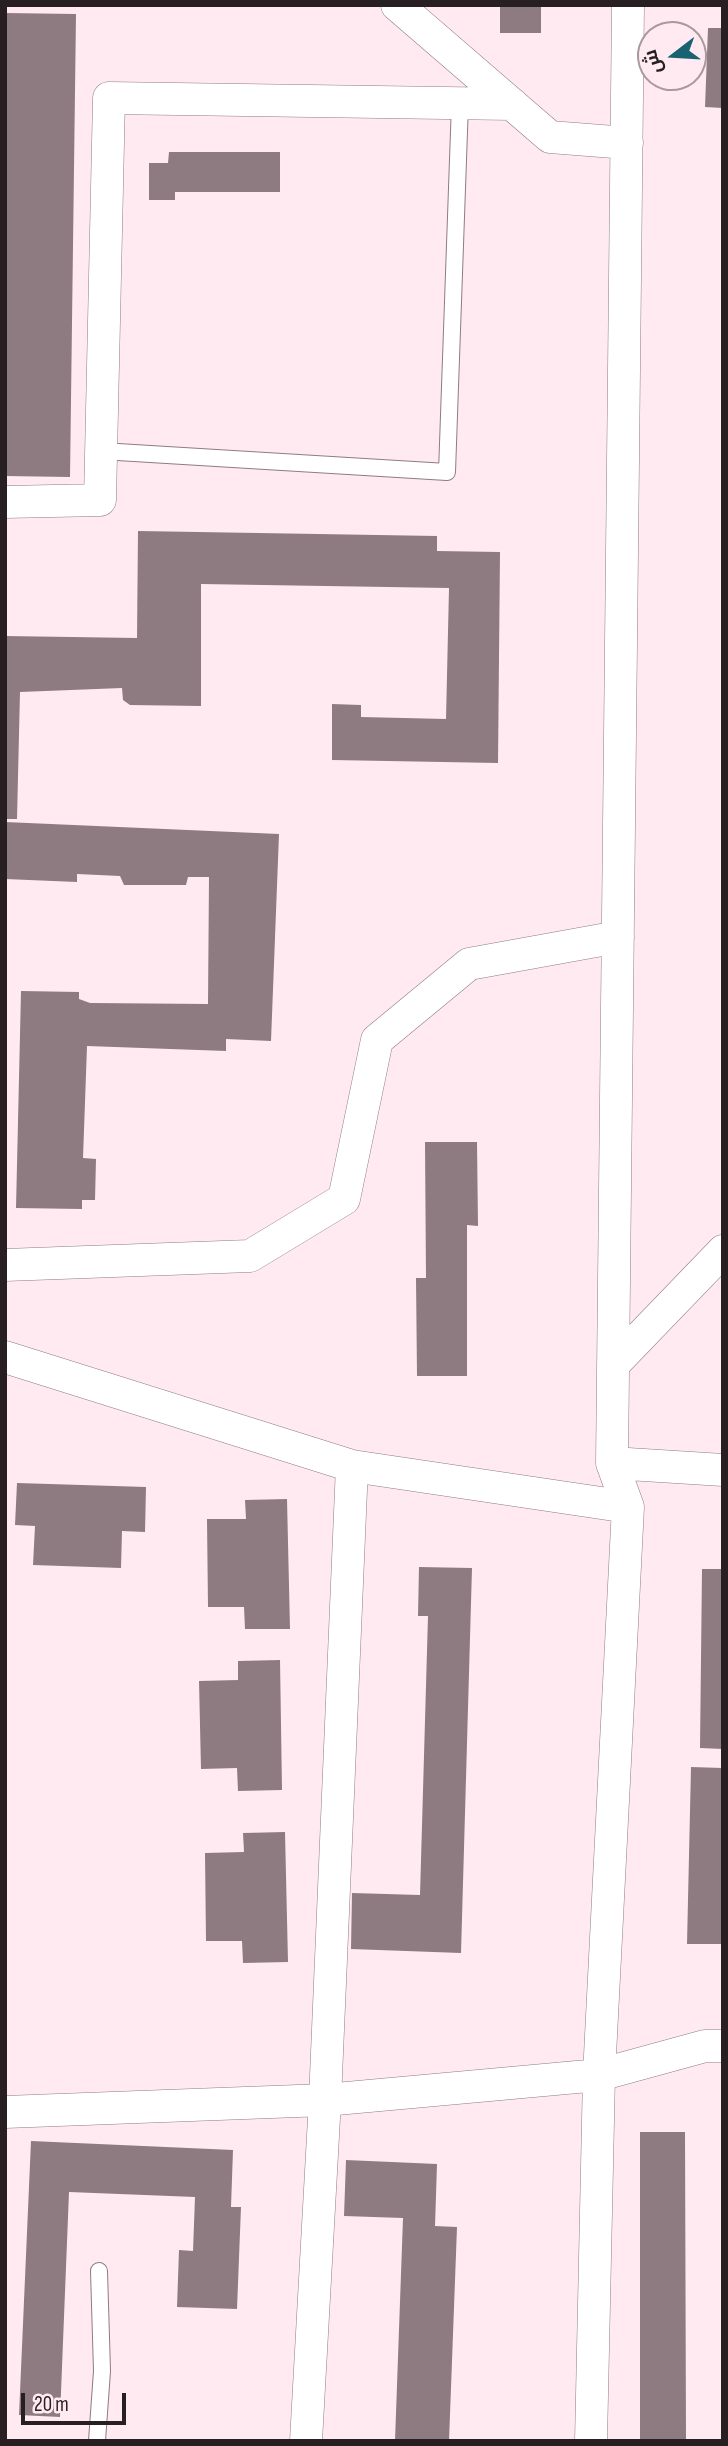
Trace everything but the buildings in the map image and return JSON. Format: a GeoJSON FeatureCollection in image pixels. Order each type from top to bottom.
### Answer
{"type":"FeatureCollection","features":[{"type":"Feature","properties":{"kind":"street"},"geometry":{"type":"LineString","coordinates":[[397,5],[550,137],[627,142]]}},
{"type":"Feature","properties":{"kind":"street"},"geometry":{"type":"LineString","coordinates":[[590,2441],[599,2075],[628,1507],[612,1463],[628,5]]}},
{"type":"Feature","properties":{"kind":"street"},"geometry":{"type":"LineString","coordinates":[[5,502],[100,500],[108,97],[512,104]]}},
{"type":"Feature","properties":{"kind":"street"},"geometry":{"type":"LineString","coordinates":[[5,1265],[250,1256],[344,1199],[377,1040],[469,964],[618,937]]}},
{"type":"Feature","properties":{"kind":"street"},"geometry":{"type":"LineString","coordinates":[[614,1364],[723,1251]]}},
{"type":"Feature","properties":{"kind":"street"},"geometry":{"type":"LineString","coordinates":[[5,1357],[352,1466],[628,1507]]}},
{"type":"Feature","properties":{"kind":"street"},"geometry":{"type":"LineString","coordinates":[[612,1463],[723,1470]]}},
{"type":"Feature","properties":{"kind":"street"},"geometry":{"type":"LineString","coordinates":[[306,2441],[325,2100],[352,1466]]}},
{"type":"Feature","properties":{"kind":"street"},"geometry":{"type":"LineString","coordinates":[[5,2112],[325,2100],[599,2075],[705,2046],[723,2046]]}},
{"type":"Feature","properties":{"kind":"lane"},"geometry":{"type":"LineString","coordinates":[[101,451],[447,472],[460,103]]}},
{"type":"Feature","properties":{"kind":"lane"},"geometry":{"type":"LineString","coordinates":[[97,2441],[102,2371],[99,2271]]}}]}
